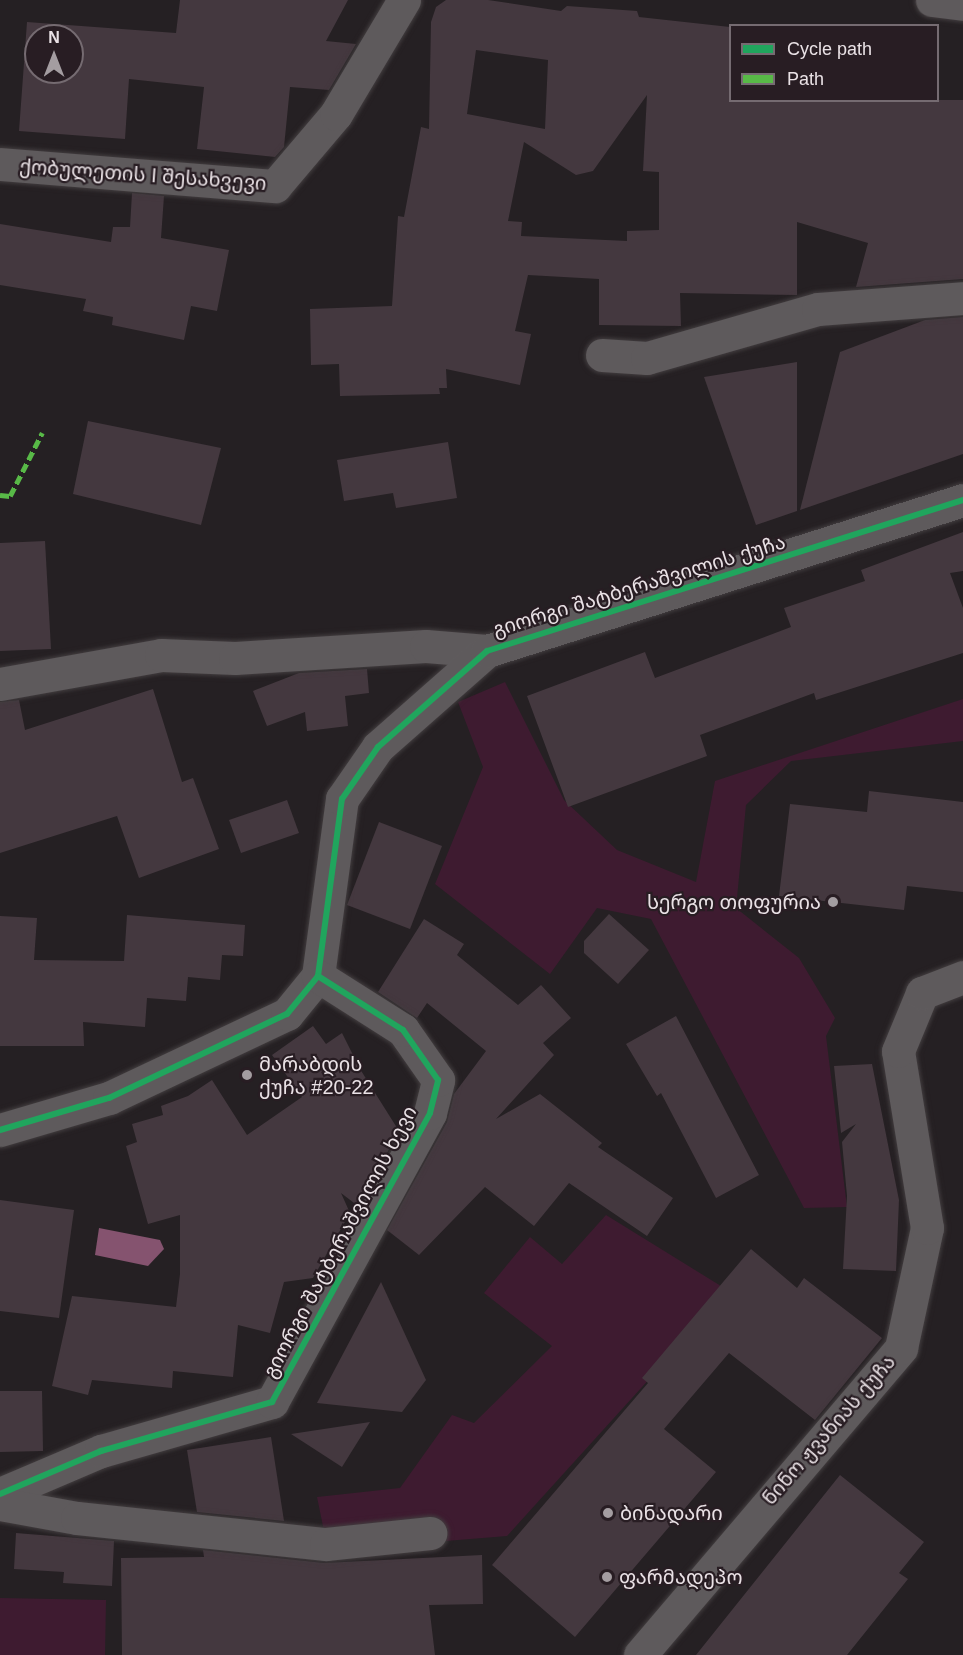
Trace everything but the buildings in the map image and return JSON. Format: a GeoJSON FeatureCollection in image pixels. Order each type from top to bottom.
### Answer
{"type":"FeatureCollection","features":[{"type":"Feature","properties":{"kind":"street","name":"ქობულეთის I შესახვევი"},"geometry":{"type":"LineString","coordinates":[[0,164],[275,186],[336,114],[404,0]]}},
{"type":"Feature","properties":{"kind":"street"},"geometry":{"type":"LineString","coordinates":[[932,0],[963,4]]}},
{"type":"Feature","properties":{"kind":"street"},"geometry":{"type":"LineString","coordinates":[[603,355],[647,358],[818,309],[963,298]]}},
{"type":"Feature","properties":{"kind":"street","name":"გიორგი შატბერაშვილის ქუჩა"},"geometry":{"type":"LineString","coordinates":[[318,976],[342,799],[378,747],[487,651],[963,500]]}},
{"type":"Feature","properties":{"kind":"street"},"geometry":{"type":"LineString","coordinates":[[0,684],[160,654],[234,658],[426,646],[487,651]]}},
{"type":"Feature","properties":{"kind":"street"},"geometry":{"type":"LineString","coordinates":[[0,1130],[109,1098],[287,1014],[318,976]]}},
{"type":"Feature","properties":{"kind":"street","name":"გიორგი შატბერაშვილის ხევი"},"geometry":{"type":"LineString","coordinates":[[0,1494],[101,1451],[272,1402],[430,1113],[438,1080],[403,1030],[318,976]]}},
{"type":"Feature","properties":{"kind":"street","name":"ნინო ჟვანიას ქუჩა"},"geometry":{"type":"LineString","coordinates":[[639,1655],[901,1348],[927,1228],[898,1051],[922,993],[963,977]]}},
{"type":"Feature","properties":{"kind":"street"},"geometry":{"type":"LineString","coordinates":[[0,1504],[77,1518],[326,1544],[430,1533]]}},
{"type":"Feature","properties":{"kind":"shaded area"},"geometry":{"type":"Polygon","coordinates":[[[505,682],[564,800],[617,850],[696,882],[715,781],[963,699],[963,741],[791,761],[746,805],[736,908],[799,958],[835,1018],[826,1036],[847,1207],[804,1208],[651,919],[597,908],[550,974],[435,884],[483,767],[458,702],[505,682]]]}},
{"type":"Feature","properties":{"kind":"shaded area"},"geometry":{"type":"Polygon","coordinates":[[[606,1215],[729,1291],[507,1536],[298,1553],[324,1531],[317,1497],[400,1488],[452,1415],[474,1423],[552,1346],[484,1293],[530,1237],[562,1264],[606,1215]]]}},
{"type":"Feature","properties":{"kind":"shaded area"},"geometry":{"type":"Polygon","coordinates":[[[99,1228],[160,1240],[164,1249],[148,1266],[95,1255],[99,1228]]]}},
{"type":"Feature","properties":{"kind":"shaded area"},"geometry":{"type":"Polygon","coordinates":[[[0,1598],[106,1600],[105,1655],[0,1655],[0,1598]]]}},
{"type":"Feature","properties":{"kind":"marked path"},"geometry":{"type":"LineString","coordinates":[[0,495],[10,496],[42,433]]}},
{"type":"Feature","properties":{"kind":"cycle path"},"geometry":{"type":"LineString","coordinates":[[0,1130],[109,1098],[287,1014],[318,976],[342,799],[378,747],[487,651],[963,500]]}},
{"type":"Feature","properties":{"kind":"cycle path"},"geometry":{"type":"LineString","coordinates":[[0,1494],[101,1451],[272,1402],[430,1113],[438,1080],[403,1030],[318,976]]}},
{"type":"Feature","properties":{"kind":"place","name":"სერგო თოფურია"},"geometry":{"type":"Point","coordinates":[833,902]}},
{"type":"Feature","properties":{"kind":"place","name":"მარაბდის ქუჩა #20-22"},"geometry":{"type":"Point","coordinates":[247,1075]}},
{"type":"Feature","properties":{"kind":"place","name":"ბინადარი"},"geometry":{"type":"Point","coordinates":[608,1513]}},
{"type":"Feature","properties":{"kind":"place","name":"ფარმადეპო"},"geometry":{"type":"Point","coordinates":[607,1577]}}]}
